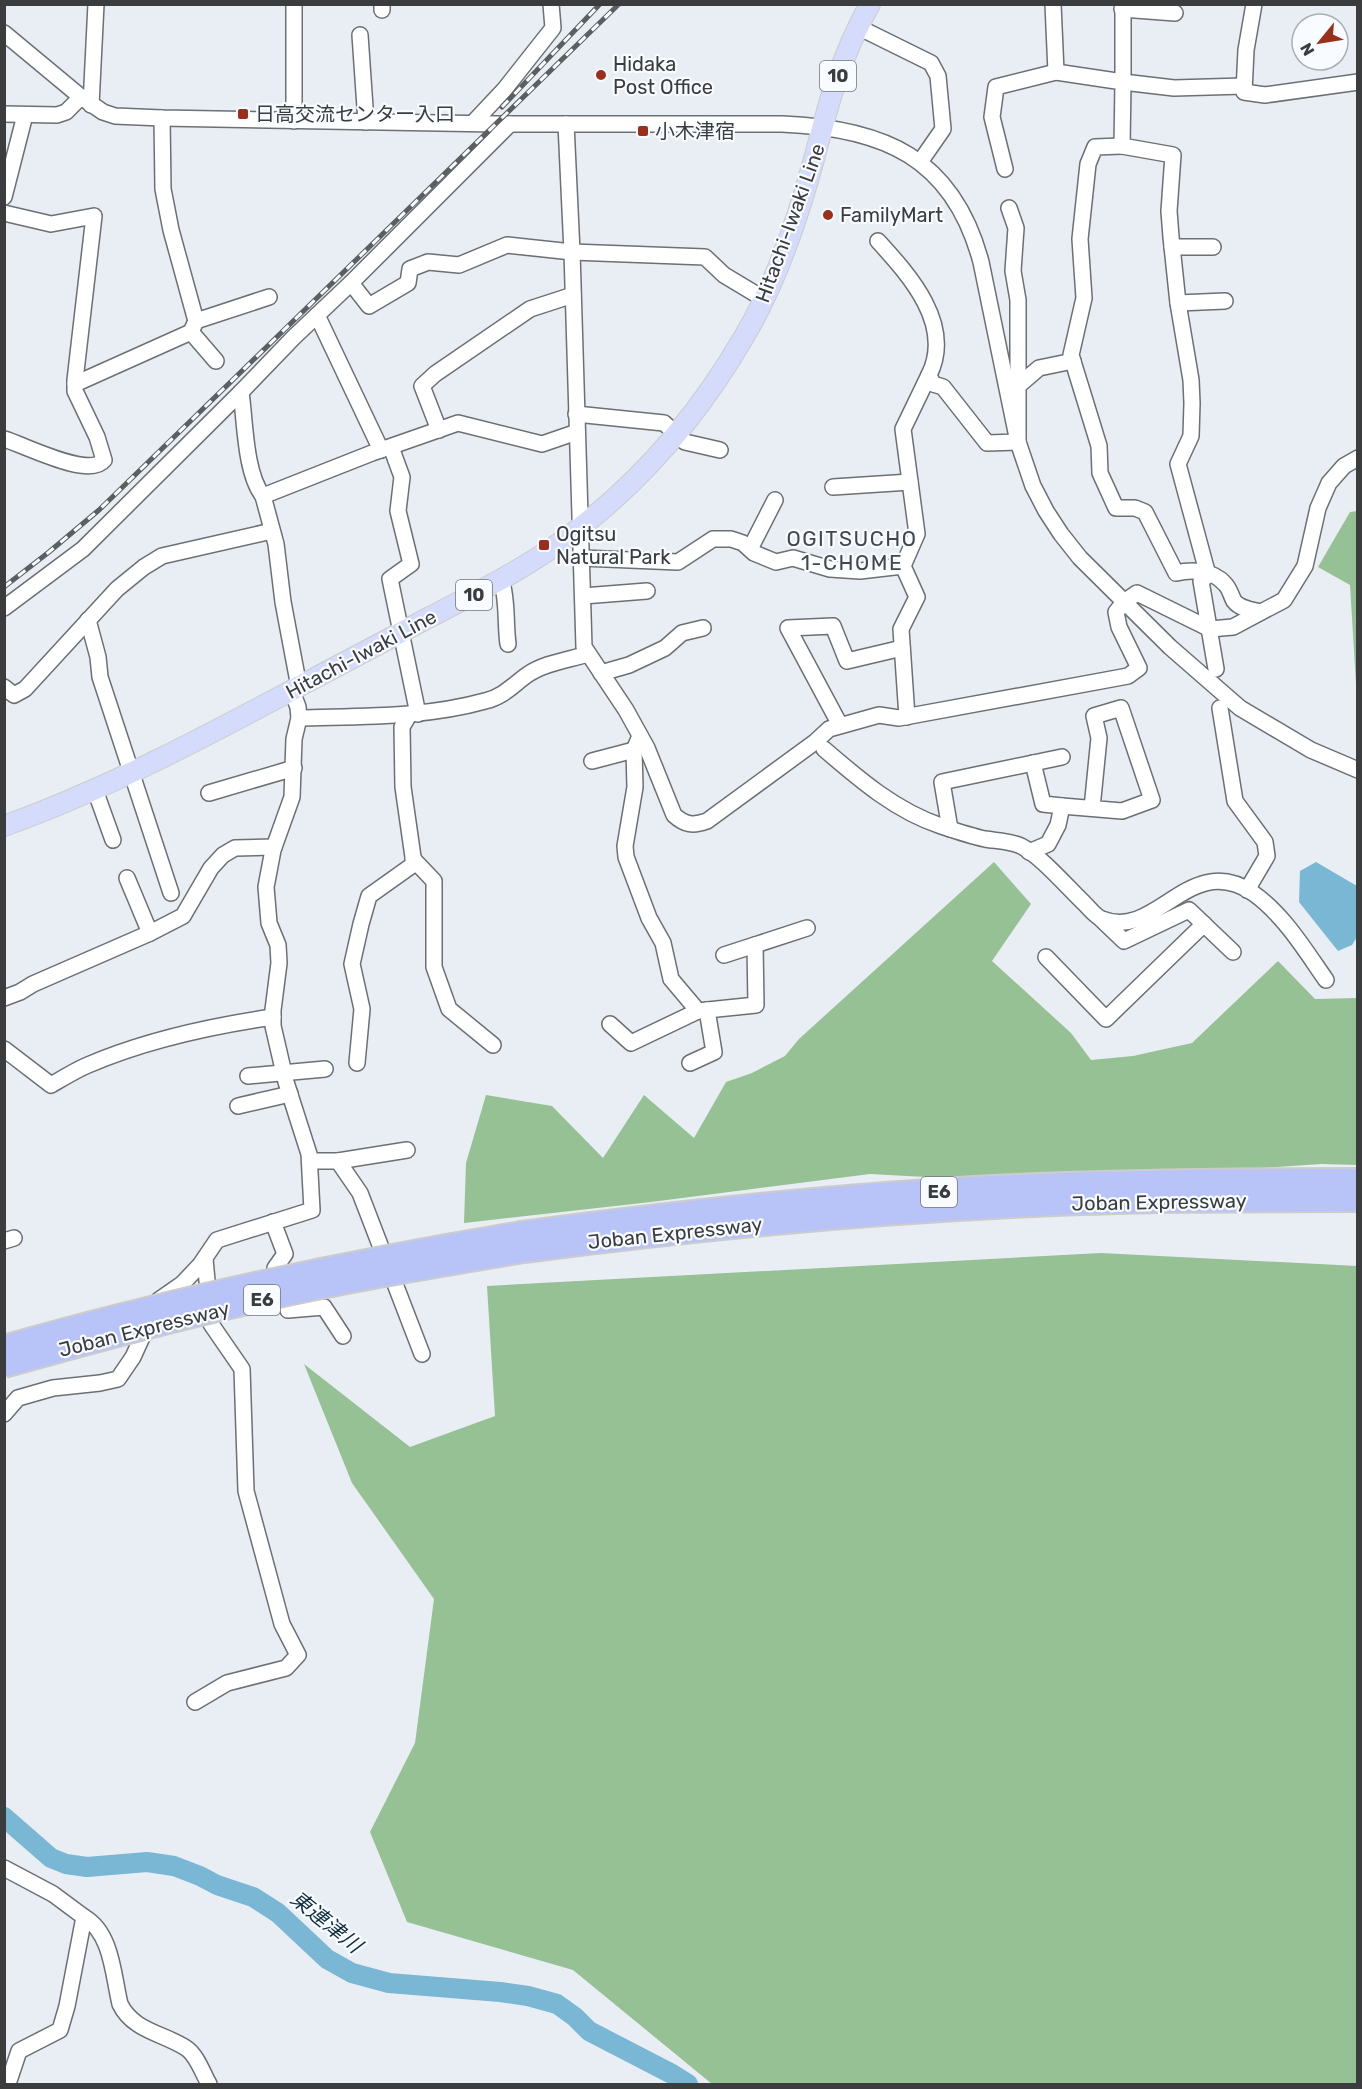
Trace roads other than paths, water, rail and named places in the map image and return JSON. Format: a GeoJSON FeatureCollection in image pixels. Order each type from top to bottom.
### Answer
{"type":"FeatureCollection","features":[{"type":"Feature","properties":{"kind":"highway","name":"Joban Expressway"},"geometry":{"type":"LineString","coordinates":[[4,1366],[84,1343],[238,1305],[398,1272],[627,1219],[1012,1186],[1227,1180],[1358,1180]]}},
{"type":"Feature","properties":{"kind":"highway","name":"Joban Expressway"},"geometry":{"type":"LineString","coordinates":[[4,1347],[79,1325],[235,1287],[394,1255],[523,1242],[1011,1206],[1232,1200],[1358,1200]]}},
{"type":"Feature","properties":{"kind":"main road","name":"Hitachi-Iwaki Line"},"geometry":{"type":"LineString","coordinates":[[4,826],[132,774],[501,579],[581,527],[626,487],[676,435],[720,376],[764,299],[788,239],[840,70],[870,4]]}},
{"type":"Feature","properties":{"kind":"street"},"geometry":{"type":"LineString","coordinates":[[86,101],[96,4]]}},
{"type":"Feature","properties":{"kind":"street"},"geometry":{"type":"LineString","coordinates":[[294,4],[294,121]]}},
{"type":"Feature","properties":{"kind":"street"},"geometry":{"type":"LineString","coordinates":[[473,123],[504,90],[553,28],[551,4]]}},
{"type":"Feature","properties":{"kind":"street"},"geometry":{"type":"LineString","coordinates":[[1053,4],[1056,72]]}},
{"type":"Feature","properties":{"kind":"street"},"geometry":{"type":"LineString","coordinates":[[1254,4],[1246,50],[1244,92],[1265,95],[1358,82]]}},
{"type":"Feature","properties":{"kind":"street"},"geometry":{"type":"LineString","coordinates":[[1122,146],[1122,7],[1175,13]]}},
{"type":"Feature","properties":{"kind":"street"},"geometry":{"type":"LineString","coordinates":[[858,27],[931,63],[938,76],[943,129],[920,162]]}},
{"type":"Feature","properties":{"kind":"street"},"geometry":{"type":"LineString","coordinates":[[4,33],[86,101],[115,116],[510,124],[782,124],[823,127],[871,136],[897,148],[920,162],[945,186],[966,218],[981,262],[1018,442],[1034,486],[1061,534],[1080,558],[1124,602],[1209,683],[1240,708],[1311,750],[1358,770]]}},
{"type":"Feature","properties":{"kind":"street"},"geometry":{"type":"LineString","coordinates":[[360,35],[366,122]]}},
{"type":"Feature","properties":{"kind":"street"},"geometry":{"type":"LineString","coordinates":[[1005,169],[992,117],[996,87],[1056,72],[1174,88],[1244,86]]}},
{"type":"Feature","properties":{"kind":"street"},"geometry":{"type":"LineString","coordinates":[[4,114],[57,115],[86,101]]}},
{"type":"Feature","properties":{"kind":"street"},"geometry":{"type":"LineString","coordinates":[[4,197],[25,115]]}},
{"type":"Feature","properties":{"kind":"street"},"geometry":{"type":"LineString","coordinates":[[162,118],[163,189],[171,230],[193,326],[216,361]]}},
{"type":"Feature","properties":{"kind":"street"},"geometry":{"type":"LineString","coordinates":[[4,609],[83,549],[510,124]]}},
{"type":"Feature","properties":{"kind":"street"},"geometry":{"type":"LineString","coordinates":[[566,124],[584,639],[588,654],[626,710],[637,743],[674,814],[683,823],[694,825],[707,821],[815,742],[829,729],[840,725],[879,715],[907,717],[1128,676],[1138,668],[1119,627],[1116,612],[1124,602],[1137,593],[1210,629],[1233,627],[1284,600],[1305,566],[1318,508],[1329,483],[1344,466],[1358,458]]}},
{"type":"Feature","properties":{"kind":"street"},"geometry":{"type":"LineString","coordinates":[[1207,573],[1179,464],[1191,436],[1192,403],[1191,380],[1178,303],[1169,211],[1173,155],[1122,146],[1095,147],[1088,164],[1080,239],[1084,298],[1071,355],[1099,446],[1100,473],[1116,507],[1135,508],[1145,512],[1176,573],[1187,570],[1207,573],[1224,582],[1234,601],[1243,608],[1261,612]]}},
{"type":"Feature","properties":{"kind":"street"},"geometry":{"type":"LineString","coordinates":[[1009,208],[1016,228],[1013,271],[1018,300],[1018,442]]}},
{"type":"Feature","properties":{"kind":"street"},"geometry":{"type":"LineString","coordinates":[[4,213],[51,224],[94,216],[75,392],[97,437],[104,459],[101,463],[92,466],[73,465],[4,439]]}},
{"type":"Feature","properties":{"kind":"street"},"geometry":{"type":"LineString","coordinates":[[878,241],[912,282],[933,322],[938,344],[936,361],[903,429],[917,534],[903,566],[917,597],[901,629],[907,717]]}},
{"type":"Feature","properties":{"kind":"street"},"geometry":{"type":"LineString","coordinates":[[351,283],[369,306],[408,283],[410,269],[428,262],[459,265],[507,245],[572,252],[705,257],[724,275],[764,299]]}},
{"type":"Feature","properties":{"kind":"street"},"geometry":{"type":"LineString","coordinates":[[1172,247],[1214,247]]}},
{"type":"Feature","properties":{"kind":"street"},"geometry":{"type":"LineString","coordinates":[[439,430],[423,386],[435,374],[530,309],[573,295]]}},
{"type":"Feature","properties":{"kind":"street"},"geometry":{"type":"LineString","coordinates":[[75,384],[193,326],[269,297]]}},
{"type":"Feature","properties":{"kind":"street"},"geometry":{"type":"LineString","coordinates":[[1178,303],[1225,301]]}},
{"type":"Feature","properties":{"kind":"street"},"geometry":{"type":"LineString","coordinates":[[317,315],[402,477],[398,511],[411,564],[390,579],[402,632],[414,714]]}},
{"type":"Feature","properties":{"kind":"street"},"geometry":{"type":"LineString","coordinates":[[1018,386],[1039,369],[1073,361]]}},
{"type":"Feature","properties":{"kind":"street"},"geometry":{"type":"LineString","coordinates":[[929,375],[933,384],[943,387],[987,443],[1018,442]]}},
{"type":"Feature","properties":{"kind":"street"},"geometry":{"type":"LineString","coordinates":[[4,1414],[18,1398],[53,1388],[100,1383],[118,1378],[133,1357],[159,1300],[183,1284],[205,1259],[217,1240],[312,1210],[309,1154],[284,1074],[273,1026],[279,963],[278,945],[269,923],[266,887],[274,847],[292,797],[294,739],[298,707],[272,531],[263,496],[256,488],[249,458],[241,392]]}},
{"type":"Feature","properties":{"kind":"street"},"geometry":{"type":"LineString","coordinates":[[576,414],[664,423],[685,442],[720,450]]}},
{"type":"Feature","properties":{"kind":"street"},"geometry":{"type":"LineString","coordinates":[[263,496],[386,448],[458,423],[542,444],[577,432]]}},
{"type":"Feature","properties":{"kind":"street"},"geometry":{"type":"LineString","coordinates":[[833,487],[910,482]]}},
{"type":"Feature","properties":{"kind":"street"},"geometry":{"type":"LineString","coordinates":[[750,549],[775,500]]}},
{"type":"Feature","properties":{"kind":"street"},"geometry":{"type":"LineString","coordinates":[[4,687],[14,694],[25,689],[117,588],[162,556],[272,531]]}},
{"type":"Feature","properties":{"kind":"street"},"geometry":{"type":"LineString","coordinates":[[582,558],[678,562],[713,539],[731,539],[743,543],[766,559],[776,562],[793,558],[830,569],[860,571],[903,566]]}},
{"type":"Feature","properties":{"kind":"street"},"geometry":{"type":"LineString","coordinates":[[1207,573],[1201,581],[1216,669]]}},
{"type":"Feature","properties":{"kind":"street"},"geometry":{"type":"LineString","coordinates":[[501,579],[505,589],[508,644]]}},
{"type":"Feature","properties":{"kind":"street"},"geometry":{"type":"LineString","coordinates":[[583,596],[647,591]]}},
{"type":"Feature","properties":{"kind":"street"},"geometry":{"type":"LineString","coordinates":[[88,620],[99,657],[100,677],[171,893]]}},
{"type":"Feature","properties":{"kind":"street"},"geometry":{"type":"LineString","coordinates":[[840,725],[788,628],[833,626],[847,661],[902,648]]}},
{"type":"Feature","properties":{"kind":"street"},"geometry":{"type":"LineString","coordinates":[[601,674],[629,665],[665,648],[682,633],[703,628]]}},
{"type":"Feature","properties":{"kind":"street"},"geometry":{"type":"LineString","coordinates":[[298,718],[414,714],[486,701],[501,696],[527,675],[540,668],[588,654]]}},
{"type":"Feature","properties":{"kind":"street"},"geometry":{"type":"LineString","coordinates":[[1033,763],[1043,804],[1122,811],[1152,800],[1121,708],[1094,716],[1099,738],[1092,808]]}},
{"type":"Feature","properties":{"kind":"street"},"geometry":{"type":"LineString","coordinates":[[1220,708],[1235,801],[1265,842],[1267,856],[1247,890]]}},
{"type":"Feature","properties":{"kind":"street"},"geometry":{"type":"LineString","coordinates":[[357,1063],[362,1009],[352,964],[369,896],[414,864],[403,787],[402,727],[414,714]]}},
{"type":"Feature","properties":{"kind":"street"},"geometry":{"type":"LineString","coordinates":[[592,761],[637,743]]}},
{"type":"Feature","properties":{"kind":"street"},"geometry":{"type":"LineString","coordinates":[[637,743],[634,787],[625,846],[626,857],[649,918],[663,943],[671,979],[702,1010],[714,1052],[690,1063]]}},
{"type":"Feature","properties":{"kind":"street"},"geometry":{"type":"LineString","coordinates":[[824,749],[862,782],[892,803],[920,818],[986,839],[1021,846],[1124,941],[1189,910],[1233,952]]}},
{"type":"Feature","properties":{"kind":"street"},"geometry":{"type":"LineString","coordinates":[[950,829],[942,782],[1062,757]]}},
{"type":"Feature","properties":{"kind":"street"},"geometry":{"type":"LineString","coordinates":[[209,793],[294,768]]}},
{"type":"Feature","properties":{"kind":"street"},"geometry":{"type":"LineString","coordinates":[[95,790],[113,840]]}},
{"type":"Feature","properties":{"kind":"street"},"geometry":{"type":"LineString","coordinates":[[1029,852],[1048,844],[1058,825],[1062,806]]}},
{"type":"Feature","properties":{"kind":"street"},"geometry":{"type":"LineString","coordinates":[[4,998],[21,993],[33,984],[150,933],[183,916],[211,868],[223,855],[235,848],[274,847]]}},
{"type":"Feature","properties":{"kind":"street"},"geometry":{"type":"LineString","coordinates":[[413,858],[434,881],[434,967],[449,1009],[493,1045]]}},
{"type":"Feature","properties":{"kind":"street"},"geometry":{"type":"LineString","coordinates":[[127,878],[150,933]]}},
{"type":"Feature","properties":{"kind":"street"},"geometry":{"type":"LineString","coordinates":[[1101,919],[1116,922],[1141,919],[1183,892],[1212,882],[1223,881],[1247,890],[1264,902],[1287,925],[1326,980]]}},
{"type":"Feature","properties":{"kind":"street"},"geometry":{"type":"LineString","coordinates":[[1046,957],[1106,1019],[1204,924]]}},
{"type":"Feature","properties":{"kind":"street"},"geometry":{"type":"LineString","coordinates":[[724,955],[807,928]]}},
{"type":"Feature","properties":{"kind":"street"},"geometry":{"type":"LineString","coordinates":[[610,1024],[631,1043],[702,1010],[756,1005],[755,945]]}},
{"type":"Feature","properties":{"kind":"street"},"geometry":{"type":"LineString","coordinates":[[4,1049],[51,1084],[87,1065],[141,1046],[224,1024],[273,1017]]}},
{"type":"Feature","properties":{"kind":"street"},"geometry":{"type":"LineString","coordinates":[[248,1076],[325,1069]]}},
{"type":"Feature","properties":{"kind":"street"},"geometry":{"type":"LineString","coordinates":[[238,1106],[290,1094]]}},
{"type":"Feature","properties":{"kind":"street"},"geometry":{"type":"LineString","coordinates":[[310,1161],[338,1161],[407,1150]]}},
{"type":"Feature","properties":{"kind":"street"},"geometry":{"type":"LineString","coordinates":[[338,1161],[360,1193],[422,1353]]}},
{"type":"Feature","properties":{"kind":"street"},"geometry":{"type":"LineString","coordinates":[[273,1222],[285,1254],[275,1268],[288,1310],[324,1307],[344,1336]]}},
{"type":"Feature","properties":{"kind":"street"},"geometry":{"type":"LineString","coordinates":[[195,1702],[227,1683],[286,1668],[298,1655],[282,1624],[246,1491],[242,1369],[211,1324],[205,1259]]}},
{"type":"Feature","properties":{"kind":"street"},"geometry":{"type":"LineString","coordinates":[[4,1868],[53,1894],[93,1923],[106,1944],[123,2011],[142,2027],[188,2049],[210,2085]]}},
{"type":"Feature","properties":{"kind":"street"},"geometry":{"type":"LineString","coordinates":[[8,2085],[19,2051],[60,2030],[67,2006],[84,1917]]}},
{"type":"Feature","properties":{"kind":"water"},"geometry":{"type":"Polygon","coordinates":[[[1316,862],[1357,886],[1357,937],[1352,945],[1338,951],[1299,902],[1300,871],[1316,862]]]}},
{"type":"Feature","properties":{"kind":"waterway","name":"東連津川"},"geometry":{"type":"LineString","coordinates":[[4,1817],[51,1858],[66,1864],[87,1867],[147,1862],[174,1866],[217,1885],[253,1897],[278,1913],[327,1959],[352,1973],[389,1983],[500,1992],[528,1996],[557,2004],[589,2031],[688,2084]]}},
{"type":"Feature","properties":{"kind":"railway"},"geometry":{"type":"LineString","coordinates":[[502,107],[600,4]]}},
{"type":"Feature","properties":{"kind":"railway"},"geometry":{"type":"LineString","coordinates":[[4,587],[99,510],[619,4]]}},
{"type":"Feature","properties":{"kind":"place","name":"Hidaka Post Office"},"geometry":{"type":"Point","coordinates":[601,75]}},
{"type":"Feature","properties":{"kind":"place","name":"日高交流センター入口"},"geometry":{"type":"Point","coordinates":[243,114]}},
{"type":"Feature","properties":{"kind":"place","name":"小木津宿"},"geometry":{"type":"Point","coordinates":[643,131]}},
{"type":"Feature","properties":{"kind":"place","name":"FamilyMart"},"geometry":{"type":"Point","coordinates":[828,215]}},
{"type":"Feature","properties":{"kind":"place","name":"Ogitsu Natural Park"},"geometry":{"type":"Point","coordinates":[544,545]}},
{"type":"Feature","properties":{"kind":"district","name":"OGITSUCHO 1-CHOME"},"geometry":{"type":"Point","coordinates":[852,551]}}]}
